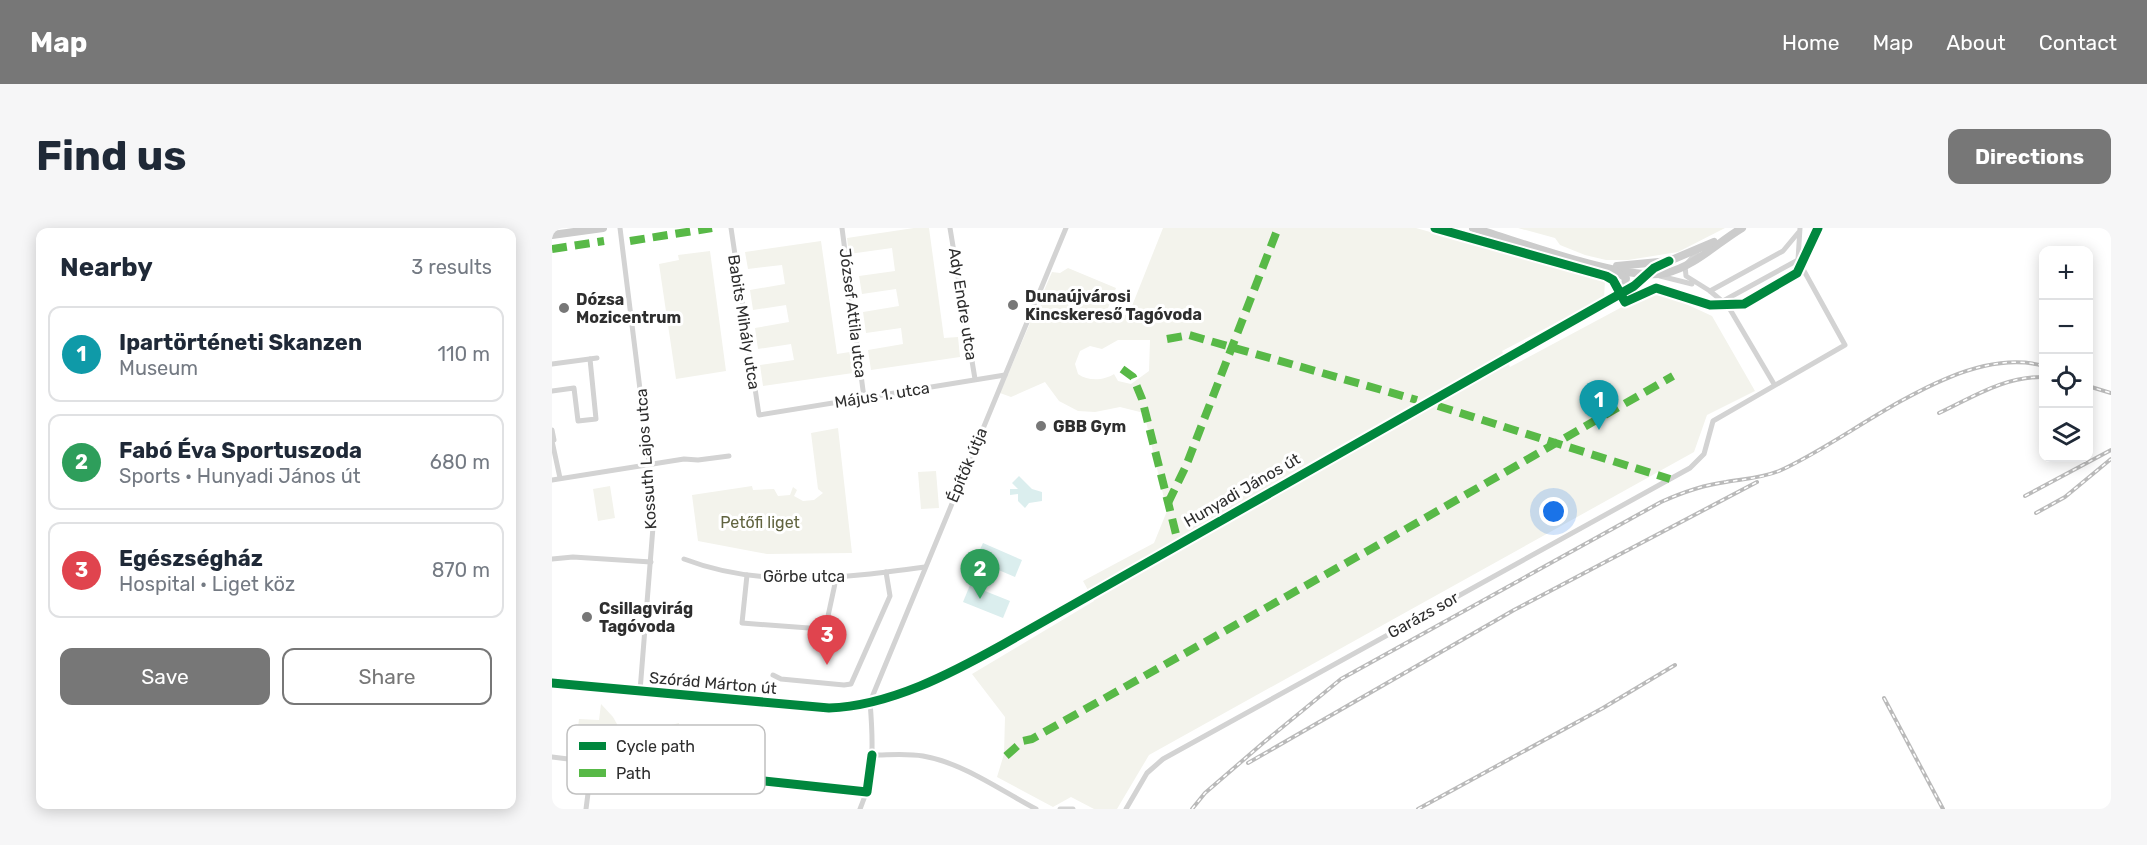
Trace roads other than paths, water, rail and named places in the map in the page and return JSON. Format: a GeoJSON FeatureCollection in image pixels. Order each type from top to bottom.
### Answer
{"type":"FeatureCollection","features":[{"type":"Feature","properties":{"kind":"street"},"geometry":{"type":"LineString","coordinates":[[552,235],[603,228]]}},
{"type":"Feature","properties":{"kind":"street","name":"Kossuth Lajos utca"},"geometry":{"type":"LineString","coordinates":[[620,228],[650,465],[653,527],[640,691]]}},
{"type":"Feature","properties":{"kind":"street","name":"Babits Mihály utca"},"geometry":{"type":"LineString","coordinates":[[730,228],[759,415]]}},
{"type":"Feature","properties":{"kind":"street","name":"József Attila utca"},"geometry":{"type":"LineString","coordinates":[[842,228],[864,398]]}},
{"type":"Feature","properties":{"kind":"street","name":"Ady Endre utca"},"geometry":{"type":"LineString","coordinates":[[950,228],[975,379]]}},
{"type":"Feature","properties":{"kind":"street","name":"Építők útja"},"geometry":{"type":"LineString","coordinates":[[870,702],[1066,228]]}},
{"type":"Feature","properties":{"kind":"street"},"geometry":{"type":"LineString","coordinates":[[1473,228],[1608,268],[1667,277],[1710,291],[1723,301],[1739,321],[1774,384],[1845,345],[1798,260],[1800,230]]}},
{"type":"Feature","properties":{"kind":"street"},"geometry":{"type":"LineString","coordinates":[[1647,275],[1667,273],[1684,266],[1742,228]]}},
{"type":"Feature","properties":{"kind":"street"},"geometry":{"type":"LineString","coordinates":[[1710,291],[1783,251],[1800,230]]}},
{"type":"Feature","properties":{"kind":"street"},"geometry":{"type":"LineString","coordinates":[[1647,275],[1654,268],[1728,236]]}},
{"type":"Feature","properties":{"kind":"street"},"geometry":{"type":"LineString","coordinates":[[1699,286],[1686,276],[1684,266],[1692,255],[1704,247]]}},
{"type":"Feature","properties":{"kind":"street"},"geometry":{"type":"LineString","coordinates":[[1723,301],[1798,260]]}},
{"type":"Feature","properties":{"kind":"street"},"geometry":{"type":"LineString","coordinates":[[1592,262],[1624,267],[1669,261]]}},
{"type":"Feature","properties":{"kind":"street"},"geometry":{"type":"LineString","coordinates":[[1608,268],[1626,279],[1624,292]]}},
{"type":"Feature","properties":{"kind":"street","name":"Hunyadi János út"},"geometry":{"type":"LineString","coordinates":[[870,702],[929,681],[981,656],[1624,292],[1647,275]]}},
{"type":"Feature","properties":{"kind":"street"},"geometry":{"type":"LineString","coordinates":[[552,364],[597,358]]}},
{"type":"Feature","properties":{"kind":"street"},"geometry":{"type":"LineString","coordinates":[[552,391],[574,388],[578,421],[596,419],[590,359]]}},
{"type":"Feature","properties":{"kind":"street","name":"Május 1. utca"},"geometry":{"type":"LineString","coordinates":[[759,415],[1005,375]]}},
{"type":"Feature","properties":{"kind":"street","name":"Garázs sor"},"geometry":{"type":"LineString","coordinates":[[1126,809],[1147,774],[1163,759],[1690,468],[1704,454],[1713,420],[1774,384]]}},
{"type":"Feature","properties":{"kind":"street"},"geometry":{"type":"LineString","coordinates":[[552,430],[560,478]]}},
{"type":"Feature","properties":{"kind":"street"},"geometry":{"type":"LineString","coordinates":[[552,480],[684,459],[698,460],[729,456]]}},
{"type":"Feature","properties":{"kind":"street"},"geometry":{"type":"LineString","coordinates":[[552,559],[573,557],[651,562]]}},
{"type":"Feature","properties":{"kind":"street","name":"Görbe utca"},"geometry":{"type":"LineString","coordinates":[[684,559],[709,568],[747,575],[836,579],[925,567]]}},
{"type":"Feature","properties":{"kind":"street"},"geometry":{"type":"LineString","coordinates":[[773,675],[792,680],[844,686],[851,684],[890,596],[886,572]]}},
{"type":"Feature","properties":{"kind":"street"},"geometry":{"type":"LineString","coordinates":[[747,575],[742,622],[836,630]]}},
{"type":"Feature","properties":{"kind":"street"},"geometry":{"type":"LineString","coordinates":[[825,630],[836,579]]}},
{"type":"Feature","properties":{"kind":"street","name":"Szórád Márton út"},"geometry":{"type":"LineString","coordinates":[[552,683],[815,708],[840,708],[870,702]]}},
{"type":"Feature","properties":{"kind":"street"},"geometry":{"type":"LineString","coordinates":[[860,809],[867,792],[872,755],[870,702]]}},
{"type":"Feature","properties":{"kind":"street"},"geometry":{"type":"LineString","coordinates":[[872,755],[917,755],[940,760],[958,767],[1036,809]]}},
{"type":"Feature","properties":{"kind":"street"},"geometry":{"type":"LineString","coordinates":[[552,757],[567,759]]}},
{"type":"Feature","properties":{"kind":"street"},"geometry":{"type":"LineString","coordinates":[[765,781],[867,792]]}},
{"type":"Feature","properties":{"kind":"street"},"geometry":{"type":"LineString","coordinates":[[586,809],[588,794]]}},
{"type":"Feature","properties":{"kind":"street"},"geometry":{"type":"LineString","coordinates":[[1060,809],[1073,809]]}},
{"type":"Feature","properties":{"kind":"railway"},"geometry":{"type":"LineString","coordinates":[[1192,809],[1205,793],[1341,679],[1661,502],[1701,487],[1759,477],[1779,471],[1942,380],[1977,368],[2011,362],[2039,365]]}},
{"type":"Feature","properties":{"kind":"railway"},"geometry":{"type":"LineString","coordinates":[[1939,413],[2003,384],[2039,377]]}},
{"type":"Feature","properties":{"kind":"railway"},"geometry":{"type":"LineString","coordinates":[[2093,388],[2111,393]]}},
{"type":"Feature","properties":{"kind":"railway"},"geometry":{"type":"LineString","coordinates":[[2025,496],[2111,450]]}},
{"type":"Feature","properties":{"kind":"railway"},"geometry":{"type":"LineString","coordinates":[[2036,513],[2065,497],[2111,459]]}},
{"type":"Feature","properties":{"kind":"railway"},"geometry":{"type":"LineString","coordinates":[[1248,763],[1514,610],[1757,482]]}},
{"type":"Feature","properties":{"kind":"railway"},"geometry":{"type":"LineString","coordinates":[[1418,809],[1603,708],[1675,665]]}},
{"type":"Feature","properties":{"kind":"railway"},"geometry":{"type":"LineString","coordinates":[[1884,698],[1943,809]]}},
{"type":"Feature","properties":{"kind":"place","name":"Dunaújvárosi Kincskereső Tagóvoda"},"geometry":{"type":"Point","coordinates":[1013,305]}},
{"type":"Feature","properties":{"kind":"place","name":"Dózsa Mozicentrum"},"geometry":{"type":"Point","coordinates":[564,308]}},
{"type":"Feature","properties":{"kind":"place","name":"GBB Gym"},"geometry":{"type":"Point","coordinates":[1041,426]}},
{"type":"Feature","properties":{"kind":"place","name":"Ipartörténeti Skanzen"},"geometry":{"type":"Point","coordinates":[1599,430]}},
{"type":"Feature","properties":{"kind":"place","name":"Fabó Éva Sportuszoda"},"geometry":{"type":"Point","coordinates":[980,599]}},
{"type":"Feature","properties":{"kind":"place","name":"Csillagvirág Tagóvoda"},"geometry":{"type":"Point","coordinates":[587,617]}},
{"type":"Feature","properties":{"kind":"place","name":"Egészségház"},"geometry":{"type":"Point","coordinates":[827,665]}},
{"type":"Feature","properties":{"kind":"park label","name":"Petőfi liget"},"geometry":{"type":"Point","coordinates":[760,522]}}]}
